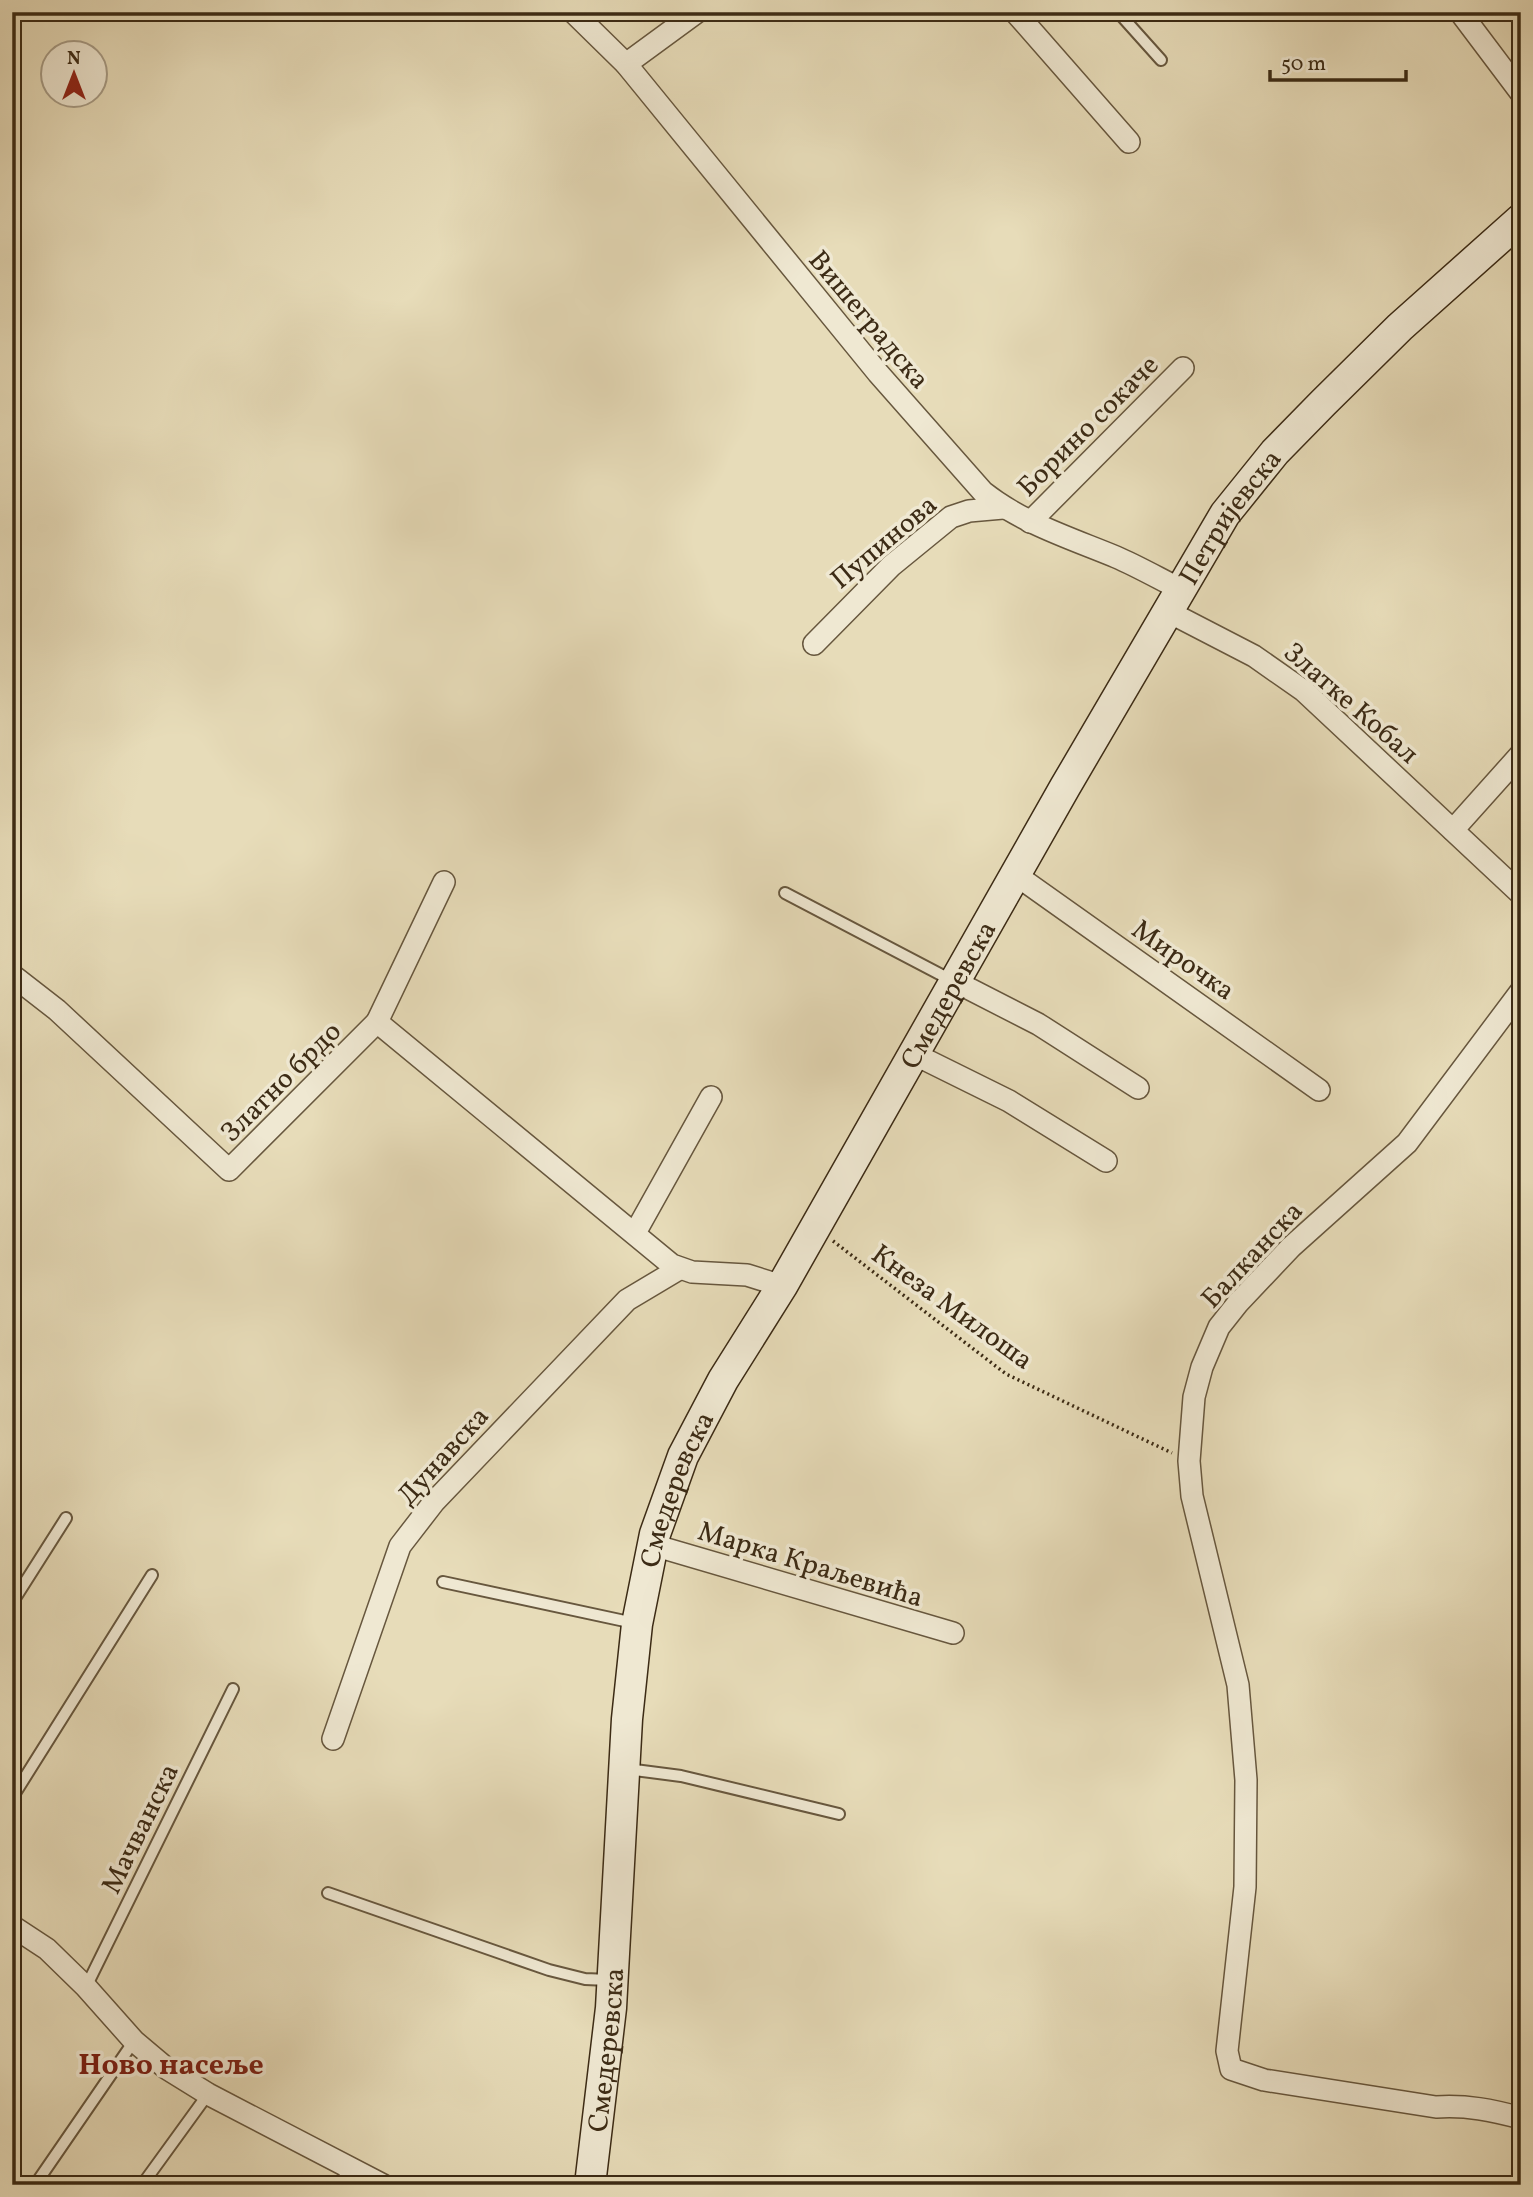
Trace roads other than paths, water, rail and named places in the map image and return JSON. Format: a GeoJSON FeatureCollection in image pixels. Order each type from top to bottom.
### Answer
{"type":"FeatureCollection","features":[{"type":"Feature","properties":{"kind":"main road","name":"Петријевска"},"geometry":{"type":"LineString","coordinates":[[1016,875],[1226,514],[1275,452],[1400,327],[1521,219]]}},
{"type":"Feature","properties":{"kind":"main road","name":"Смедеревска"},"geometry":{"type":"LineString","coordinates":[[590,2185],[614,1981],[624,1769],[637,1624],[653,1545],[675,1476],[698,1427],[782,1286],[1016,875]]}},
{"type":"Feature","properties":{"kind":"street","name":"Вишеградска"},"geometry":{"type":"LineString","coordinates":[[573,12],[626,64],[878,373],[983,492],[1003,508],[1030,522],[1120,559],[1174,600]]}},
{"type":"Feature","properties":{"kind":"street"},"geometry":{"type":"LineString","coordinates":[[626,64],[697,12]]}},
{"type":"Feature","properties":{"kind":"street"},"geometry":{"type":"LineString","coordinates":[[1015,12],[1129,142]]}},
{"type":"Feature","properties":{"kind":"street"},"geometry":{"type":"LineString","coordinates":[[1460,12],[1521,93]]}},
{"type":"Feature","properties":{"kind":"street","name":"Борино сокаче"},"geometry":{"type":"LineString","coordinates":[[1030,522],[1183,368]]}},
{"type":"Feature","properties":{"kind":"street","name":"Пупинова"},"geometry":{"type":"LineString","coordinates":[[814,644],[891,566],[951,517],[969,511],[1003,508]]}},
{"type":"Feature","properties":{"kind":"street","name":"Златке Кобал"},"geometry":{"type":"LineString","coordinates":[[1174,600],[1290,680],[1521,894]]}},
{"type":"Feature","properties":{"kind":"street"},"geometry":{"type":"LineString","coordinates":[[1452,830],[1521,754]]}},
{"type":"Feature","properties":{"kind":"street","name":"Мирочка"},"geometry":{"type":"LineString","coordinates":[[1016,875],[1319,1090]]}},
{"type":"Feature","properties":{"kind":"street","name":"Златно брдо"},"geometry":{"type":"LineString","coordinates":[[12,975],[57,1010],[229,1170],[377,1022],[444,883]]}},
{"type":"Feature","properties":{"kind":"street"},"geometry":{"type":"LineString","coordinates":[[956,982],[1038,1024],[1138,1088]]}},
{"type":"Feature","properties":{"kind":"street","name":"Балканска"},"geometry":{"type":"LineString","coordinates":[[1521,991],[1407,1143],[1291,1247],[1219,1327],[1202,1367],[1194,1397],[1189,1461],[1192,1496],[1225,1620],[1238,1685],[1246,1780],[1245,1887],[1227,2051],[1231,2069],[1264,2080],[1437,2107],[1461,2105],[1490,2109],[1521,2118]]}},
{"type":"Feature","properties":{"kind":"street"},"geometry":{"type":"LineString","coordinates":[[377,1022],[679,1269],[747,1275],[782,1286]]}},
{"type":"Feature","properties":{"kind":"street"},"geometry":{"type":"LineString","coordinates":[[914,1054],[1009,1101],[1106,1161]]}},
{"type":"Feature","properties":{"kind":"street"},"geometry":{"type":"LineString","coordinates":[[635,1233],[712,1097]]}},
{"type":"Feature","properties":{"kind":"street","name":"Дунавска"},"geometry":{"type":"LineString","coordinates":[[332,1739],[400,1546],[434,1502],[627,1300],[679,1269]]}},
{"type":"Feature","properties":{"kind":"street","name":"Марка Краљевића"},"geometry":{"type":"LineString","coordinates":[[653,1545],[953,1633]]}},
{"type":"Feature","properties":{"kind":"street"},"geometry":{"type":"LineString","coordinates":[[12,1926],[47,1949],[86,1987],[134,2041],[166,2068],[345,2176],[383,2185]]}},
{"type":"Feature","properties":{"kind":"lane"},"geometry":{"type":"LineString","coordinates":[[1118,12],[1161,60]]}},
{"type":"Feature","properties":{"kind":"lane"},"geometry":{"type":"LineString","coordinates":[[785,893],[956,982]]}},
{"type":"Feature","properties":{"kind":"lane"},"geometry":{"type":"LineString","coordinates":[[12,1603],[66,1518]]}},
{"type":"Feature","properties":{"kind":"lane"},"geometry":{"type":"LineString","coordinates":[[12,1798],[152,1575]]}},
{"type":"Feature","properties":{"kind":"lane"},"geometry":{"type":"LineString","coordinates":[[443,1582],[637,1624]]}},
{"type":"Feature","properties":{"kind":"lane","name":"Мачванска"},"geometry":{"type":"LineString","coordinates":[[86,1987],[233,1689]]}},
{"type":"Feature","properties":{"kind":"lane"},"geometry":{"type":"LineString","coordinates":[[624,1769],[681,1776],[839,1814]]}},
{"type":"Feature","properties":{"kind":"lane"},"geometry":{"type":"LineString","coordinates":[[328,1892],[549,1970],[585,1979],[614,1981]]}},
{"type":"Feature","properties":{"kind":"lane"},"geometry":{"type":"LineString","coordinates":[[35,2185],[134,2041]]}},
{"type":"Feature","properties":{"kind":"lane"},"geometry":{"type":"LineString","coordinates":[[142,2185],[208,2094]]}},
{"type":"Feature","properties":{"kind":"district","name":"Ново насеље"},"geometry":{"type":"Point","coordinates":[171,2064]}}]}
